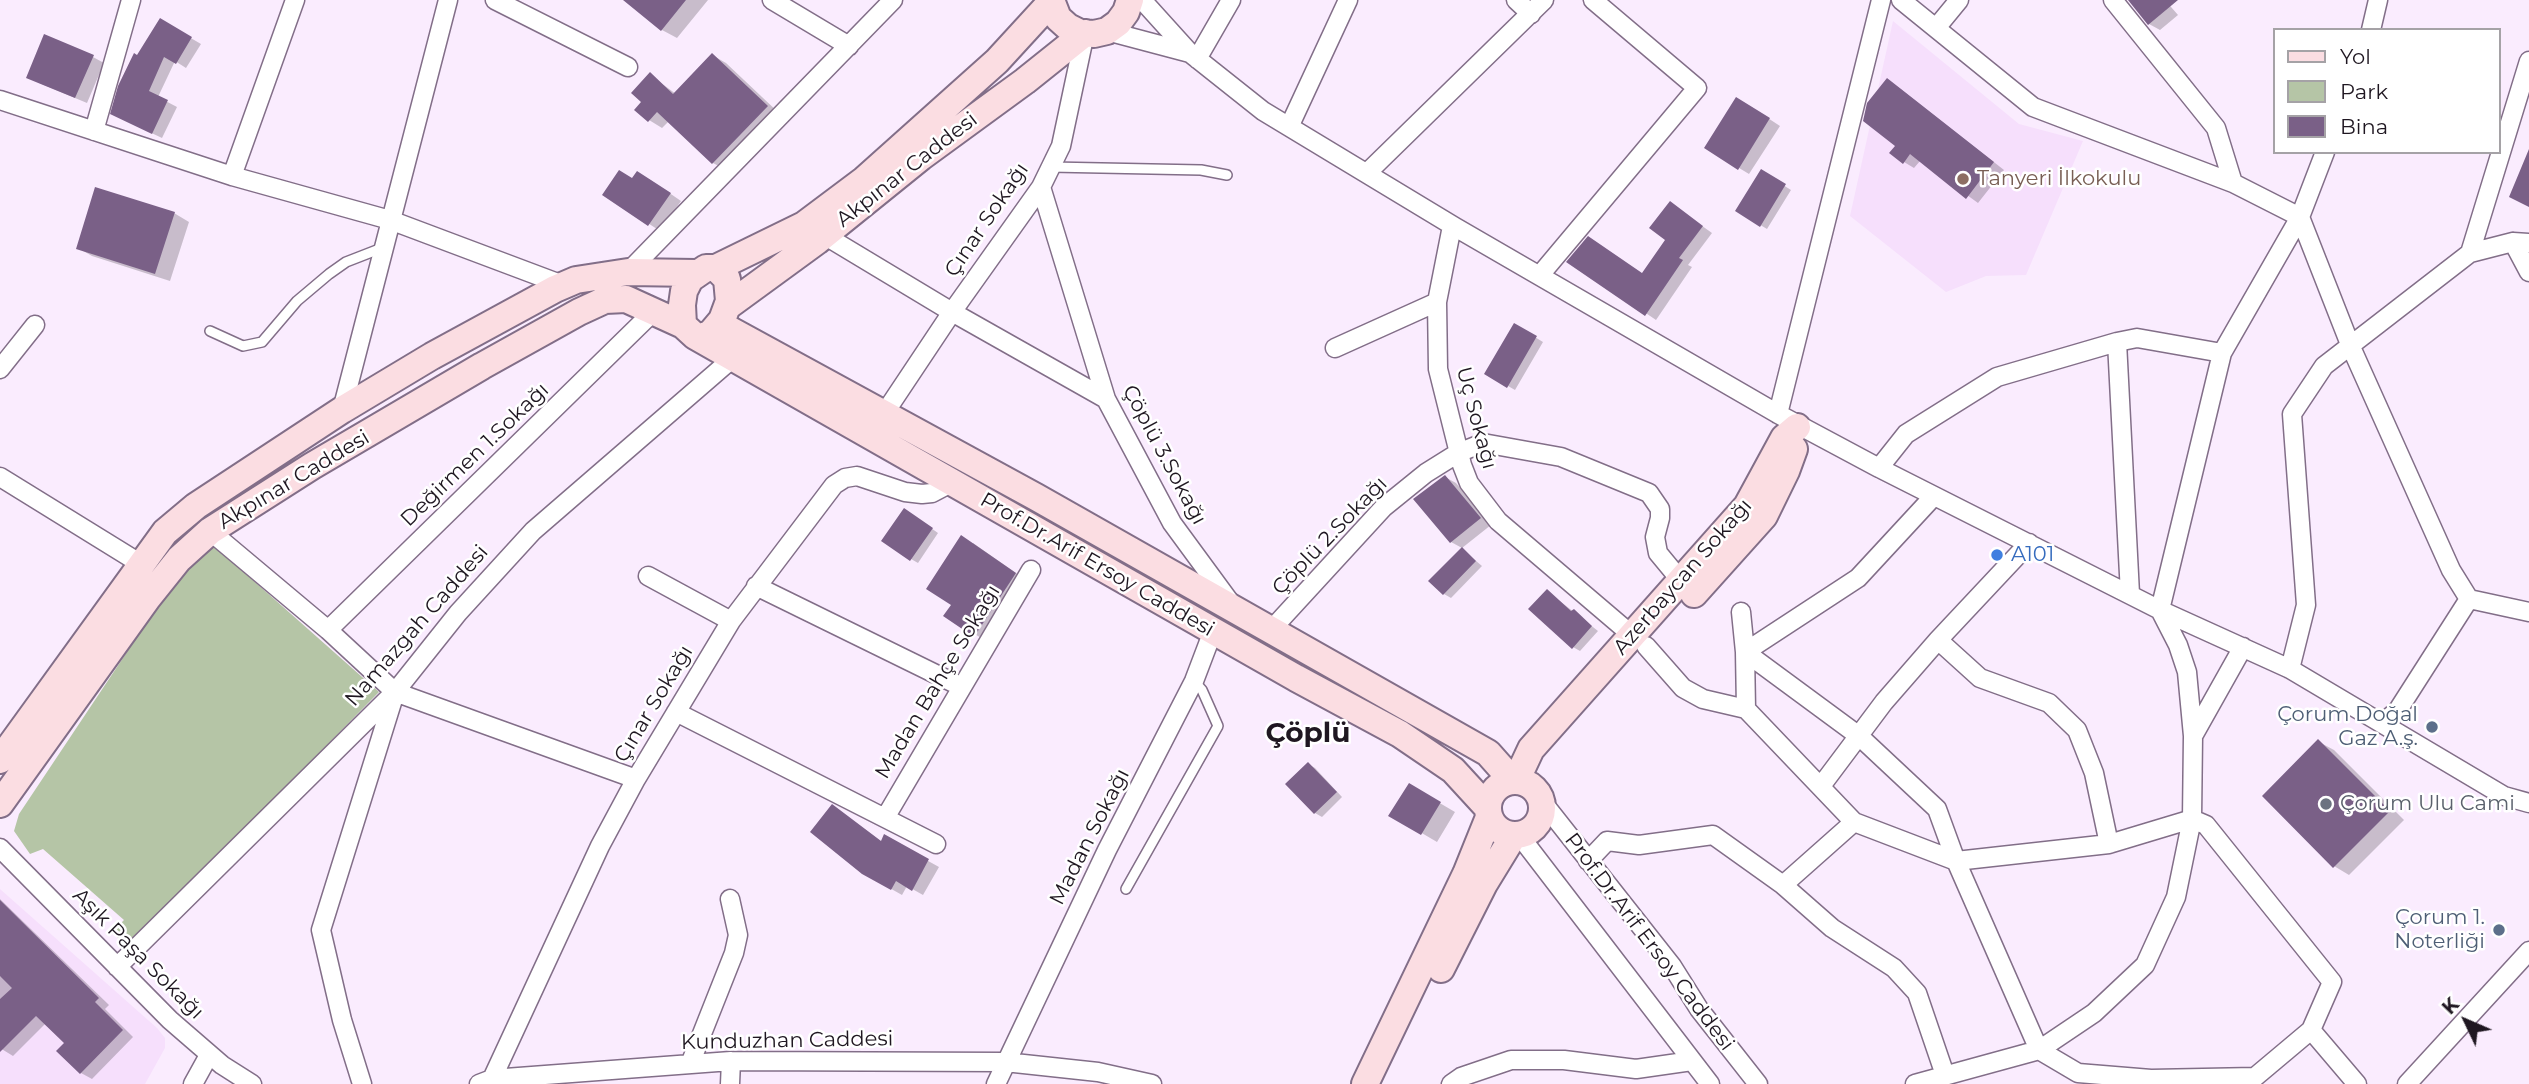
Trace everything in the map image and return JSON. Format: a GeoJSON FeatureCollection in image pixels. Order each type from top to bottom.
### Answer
{"type":"FeatureCollection","features":[{"type":"Feature","properties":{"kind":"street"},"geometry":{"type":"LineString","coordinates":[[94,131],[131,0]]}},
{"type":"Feature","properties":{"kind":"street"},"geometry":{"type":"LineString","coordinates":[[232,176],[295,0]]}},
{"type":"Feature","properties":{"kind":"street"},"geometry":{"type":"LineString","coordinates":[[342,411],[448,0]]}},
{"type":"Feature","properties":{"kind":"street"},"geometry":{"type":"LineString","coordinates":[[495,0],[628,67]]}},
{"type":"Feature","properties":{"kind":"street"},"geometry":{"type":"LineString","coordinates":[[772,0],[849,46]]}},
{"type":"Feature","properties":{"kind":"street"},"geometry":{"type":"LineString","coordinates":[[628,272],[893,0]]}},
{"type":"Feature","properties":{"kind":"street"},"geometry":{"type":"LineString","coordinates":[[1049,0],[1058,18],[1068,27],[1193,56]]}},
{"type":"Feature","properties":{"kind":"street","name":"Akpınar Caddesi"},"geometry":{"type":"LineString","coordinates":[[0,760],[141,564],[165,533],[196,506],[342,411],[517,307],[562,285],[576,280],[628,272],[706,271],[804,225],[864,180],[996,61],[1049,0]]}},
{"type":"Feature","properties":{"kind":"street","name":"Akpınar Caddesi"},"geometry":{"type":"LineString","coordinates":[[723,315],[921,157],[1096,32],[1118,23],[1130,0]]}},
{"type":"Feature","properties":{"kind":"street"},"geometry":{"type":"LineString","coordinates":[[1142,0],[1193,56],[1263,111],[1368,172],[1452,226],[1779,414],[1879,468],[2160,610],[2290,669],[2504,796],[2529,803]]}},
{"type":"Feature","properties":{"kind":"street"},"geometry":{"type":"LineString","coordinates":[[1193,56],[1231,0]]}},
{"type":"Feature","properties":{"kind":"street"},"geometry":{"type":"LineString","coordinates":[[1290,125],[1348,0]]}},
{"type":"Feature","properties":{"kind":"street"},"geometry":{"type":"LineString","coordinates":[[1516,0],[1531,14]]}},
{"type":"Feature","properties":{"kind":"street"},"geometry":{"type":"LineString","coordinates":[[1368,172],[1544,0]]}},
{"type":"Feature","properties":{"kind":"street"},"geometry":{"type":"LineString","coordinates":[[1540,275],[1697,88],[1593,0]]}},
{"type":"Feature","properties":{"kind":"street"},"geometry":{"type":"LineString","coordinates":[[1779,414],[1881,0]]}},
{"type":"Feature","properties":{"kind":"street"},"geometry":{"type":"LineString","coordinates":[[1901,0],[2033,107],[2233,183],[2300,217],[2351,346],[2451,570],[2469,599]]}},
{"type":"Feature","properties":{"kind":"street"},"geometry":{"type":"LineString","coordinates":[[1936,28],[1959,0]]}},
{"type":"Feature","properties":{"kind":"street"},"geometry":{"type":"LineString","coordinates":[[2113,0],[2216,128],[2233,183]]}},
{"type":"Feature","properties":{"kind":"street"},"geometry":{"type":"LineString","coordinates":[[2371,28],[2378,0]]}},
{"type":"Feature","properties":{"kind":"street","name":"Çınar Sokağı"},"geometry":{"type":"LineString","coordinates":[[884,414],[951,312],[1041,187],[1061,146],[1096,32]]}},
{"type":"Feature","properties":{"kind":"street"},"geometry":{"type":"LineString","coordinates":[[2501,152],[2529,61]]}},
{"type":"Feature","properties":{"kind":"street"},"geometry":{"type":"LineString","coordinates":[[0,100],[232,176],[390,220],[562,285]]}},
{"type":"Feature","properties":{"kind":"street"},"geometry":{"type":"LineString","coordinates":[[1915,1084],[2039,1050],[2094,1013],[2146,965],[2176,897],[2192,819],[2193,736],[2187,672],[2178,645],[2160,610],[2222,353],[2300,217],[2324,154]]}},
{"type":"Feature","properties":{"kind":"street"},"geometry":{"type":"LineString","coordinates":[[2470,253],[2500,154]]}},
{"type":"Feature","properties":{"kind":"street","name":"Çöplü 3.Sokağı"},"geometry":{"type":"LineString","coordinates":[[1041,187],[1106,399],[1172,523],[1203,569],[1236,610]]}},
{"type":"Feature","properties":{"kind":"street","name":"Uç Sokağı"},"geometry":{"type":"LineString","coordinates":[[1452,226],[1437,302],[1438,369],[1458,453],[1469,483],[1498,521],[1639,641],[1683,688],[1703,699],[1746,709]]}},
{"type":"Feature","properties":{"kind":"street"},"geometry":{"type":"LineString","coordinates":[[824,235],[951,312],[1106,399]]}},
{"type":"Feature","properties":{"kind":"street"},"geometry":{"type":"LineString","coordinates":[[2290,669],[2306,605],[2292,414],[2324,366],[2470,253],[2521,242],[2529,272]]}},
{"type":"Feature","properties":{"kind":"street"},"geometry":{"type":"LineString","coordinates":[[706,271],[727,279],[729,289],[723,315],[711,333],[703,337],[689,331],[681,317],[684,291],[690,279],[706,271]]}},
{"type":"Feature","properties":{"kind":"street","name":"Akpınar Caddesi"},"geometry":{"type":"LineString","coordinates":[[0,804],[147,599],[178,559],[210,531],[312,466],[579,312],[606,300],[626,299],[689,331]]}},
{"type":"Feature","properties":{"kind":"street"},"geometry":{"type":"LineString","coordinates":[[1335,348],[1437,302]]}},
{"type":"Feature","properties":{"kind":"street","name":"Değirmen 1.Sokağı"},"geometry":{"type":"LineString","coordinates":[[328,630],[653,312]]}},
{"type":"Feature","properties":{"kind":"street","name":"Prof.Dr.Arif Ersoy Caddesi"},"geometry":{"type":"LineString","coordinates":[[723,315],[884,414],[1488,753],[1525,787],[1588,861],[1672,966],[1699,1009],[1758,1084]]}},
{"type":"Feature","properties":{"kind":"street"},"geometry":{"type":"LineString","coordinates":[[0,369],[35,325]]}},
{"type":"Feature","properties":{"kind":"street","name":"Prof.Dr.Arif Ersoy Caddesi"},"geometry":{"type":"LineString","coordinates":[[689,331],[951,483],[1418,745],[1453,769],[1488,812]]}},
{"type":"Feature","properties":{"kind":"street"},"geometry":{"type":"LineString","coordinates":[[1879,468],[1906,434],[1997,377],[2137,338],[2222,353]]}},
{"type":"Feature","properties":{"kind":"street"},"geometry":{"type":"LineString","coordinates":[[2118,342],[2130,594]]}},
{"type":"Feature","properties":{"kind":"street","name":"Namazgah Caddesi"},"geometry":{"type":"LineString","coordinates":[[117,967],[395,692],[458,613],[533,530],[733,358]]}},
{"type":"Feature","properties":{"kind":"street","name":"Azerbaycan Sokağı"},"geometry":{"type":"LineString","coordinates":[[1525,787],[1682,582],[1747,506],[1784,438],[1797,427],[1796,443],[1786,471],[1764,516],[1639,641]]}},
{"type":"Feature","properties":{"kind":"street","name":"Çöplü 2.Sokağı"},"geometry":{"type":"LineString","coordinates":[[1271,631],[1384,507],[1426,473],[1458,453],[1483,443],[1561,457],[1649,493],[1660,509],[1655,537],[1658,553],[1682,582]]}},
{"type":"Feature","properties":{"kind":"street","name":"Çınar Sokağı"},"geometry":{"type":"LineString","coordinates":[[485,1081],[600,846],[636,779],[731,621],[834,485],[845,478],[857,476],[905,492],[922,494],[932,493],[951,483]]}},
{"type":"Feature","properties":{"kind":"street"},"geometry":{"type":"LineString","coordinates":[[0,477],[141,564]]}},
{"type":"Feature","properties":{"kind":"street"},"geometry":{"type":"LineString","coordinates":[[1745,652],[1858,578],[1933,496]]}},
{"type":"Feature","properties":{"kind":"street"},"geometry":{"type":"LineString","coordinates":[[210,531],[328,630],[395,692],[636,779]]}},
{"type":"Feature","properties":{"kind":"street"},"geometry":{"type":"LineString","coordinates":[[1821,786],[1884,702],[2029,543]]}},
{"type":"Feature","properties":{"kind":"street","name":"Madan Bahçe Sokağı"},"geometry":{"type":"LineString","coordinates":[[885,818],[1031,570]]}},
{"type":"Feature","properties":{"kind":"street"},"geometry":{"type":"LineString","coordinates":[[648,576],[731,621]]}},
{"type":"Feature","properties":{"kind":"street"},"geometry":{"type":"LineString","coordinates":[[756,586],[962,687]]}},
{"type":"Feature","properties":{"kind":"street"},"geometry":{"type":"LineString","coordinates":[[2469,599],[2526,606]]}},
{"type":"Feature","properties":{"kind":"street"},"geometry":{"type":"LineString","coordinates":[[2383,723],[2398,710],[2469,599]]}},
{"type":"Feature","properties":{"kind":"street"},"geometry":{"type":"LineString","coordinates":[[1741,612],[1746,709],[1854,822],[1956,861],[2109,844],[2192,819],[2206,825],[2332,982],[2311,1030],[2251,1080],[2151,1079],[2078,1073],[2039,1050],[1956,861],[1937,809],[1859,736],[1745,652]]}},
{"type":"Feature","properties":{"kind":"street","name":"Madan Sokağı"},"geometry":{"type":"LineString","coordinates":[[996,1084],[1107,850],[1194,681],[1213,631]]}},
{"type":"Feature","properties":{"kind":"street"},"geometry":{"type":"LineString","coordinates":[[1938,640],[1980,678],[2049,703],[2077,730],[2094,773],[2109,844]]}},
{"type":"Feature","properties":{"kind":"street"},"geometry":{"type":"LineString","coordinates":[[2193,736],[2243,647]]}},
{"type":"Feature","properties":{"kind":"street"},"geometry":{"type":"LineString","coordinates":[[362,1084],[342,1020],[321,930],[395,692]]}},
{"type":"Feature","properties":{"kind":"street"},"geometry":{"type":"LineString","coordinates":[[676,712],[936,844]]}},
{"type":"Feature","properties":{"kind":"street"},"geometry":{"type":"LineString","coordinates":[[1364,1084],[1466,874],[1488,812],[1490,795],[1496,788],[1525,787],[1540,819],[1535,827],[1516,835],[1473,903],[1384,1084]]}},
{"type":"Feature","properties":{"kind":"street"},"geometry":{"type":"LineString","coordinates":[[1488,812],[1495,827],[1502,832],[1516,835]]}},
{"type":"Feature","properties":{"kind":"street"},"geometry":{"type":"LineString","coordinates":[[1783,885],[1854,822]]}},
{"type":"Feature","properties":{"kind":"street","name":"Prof.Dr.Arif Ersoy Caddesi"},"geometry":{"type":"LineString","coordinates":[[1516,835],[1710,1084]]}},
{"type":"Feature","properties":{"kind":"street"},"geometry":{"type":"LineString","coordinates":[[1588,861],[1607,841],[1639,845],[1713,835],[1783,885],[1832,928],[1894,968],[1917,993],[1945,1074]]}},
{"type":"Feature","properties":{"kind":"street","name":"Aşık Paşa Sokağı"},"geometry":{"type":"LineString","coordinates":[[0,848],[170,1020],[209,1055],[252,1084]]}},
{"type":"Feature","properties":{"kind":"street"},"geometry":{"type":"LineString","coordinates":[[690,1064],[734,953],[737,935],[730,899]]}},
{"type":"Feature","properties":{"kind":"street"},"geometry":{"type":"LineString","coordinates":[[2407,1084],[2529,951]]}},
{"type":"Feature","properties":{"kind":"street"},"geometry":{"type":"LineString","coordinates":[[2311,1030],[2357,1084]]}},
{"type":"Feature","properties":{"kind":"street"},"geometry":{"type":"LineString","coordinates":[[193,1084],[209,1055]]}},
{"type":"Feature","properties":{"kind":"street"},"geometry":{"type":"LineString","coordinates":[[1451,1084],[1461,1077],[1511,1060],[1564,1060],[1636,1069],[1692,1061]]}},
{"type":"Feature","properties":{"kind":"street"},"geometry":{"type":"LineString","coordinates":[[730,1084],[731,1061]]}},
{"type":"Feature","properties":{"kind":"street","name":"Kunduzhan Caddesi"},"geometry":{"type":"LineString","coordinates":[[485,1081],[731,1061],[1005,1062],[1152,1084]]}},
{"type":"Feature","properties":{"kind":"lane"},"geometry":{"type":"LineString","coordinates":[[1051,167],[1200,170],[1227,175]]}},
{"type":"Feature","properties":{"kind":"lane"},"geometry":{"type":"LineString","coordinates":[[210,331],[243,346],[262,342],[297,301],[329,274],[346,262],[383,247]]}},
{"type":"Feature","properties":{"kind":"lane"},"geometry":{"type":"LineString","coordinates":[[1126,889],[1218,726],[1202,690],[1194,681]]}},
{"type":"Feature","properties":{"kind":"shaded area","name":"Tanyeri İlkokulu"},"geometry":{"type":"Polygon","coordinates":[[[1893,21],[2019,124],[2083,141],[2026,275],[1986,276],[1946,292],[1850,216],[1893,21]]]}},
{"type":"Feature","properties":{"kind":"shaded area"},"geometry":{"type":"Polygon","coordinates":[[[0,889],[165,1038],[165,1048],[145,1084],[0,1084],[0,889]]]}},
{"type":"Feature","properties":{"kind":"green space"},"geometry":{"type":"Polygon","coordinates":[[[211,543],[379,692],[142,934],[123,943],[112,932],[124,920],[43,849],[30,854],[14,831],[19,814],[167,592],[211,543]]]}},
{"type":"Feature","properties":{"kind":"building"},"geometry":{"type":"Polygon","coordinates":[[[623,0],[686,0],[661,31],[623,0]]]}},
{"type":"Feature","properties":{"kind":"building"},"geometry":{"type":"Polygon","coordinates":[[[2128,0],[2178,0],[2148,25],[2128,0]]]}},
{"type":"Feature","properties":{"kind":"building"},"geometry":{"type":"Polygon","coordinates":[[[160,18],[192,37],[176,64],[164,57],[149,91],[168,100],[152,134],[110,114],[118,86],[134,53],[137,55],[160,18]]]}},
{"type":"Feature","properties":{"kind":"building"},"geometry":{"type":"Polygon","coordinates":[[[44,34],[94,55],[75,98],[26,78],[44,34]]]}},
{"type":"Feature","properties":{"kind":"building"},"geometry":{"type":"Polygon","coordinates":[[[712,53],[768,106],[712,164],[657,112],[648,122],[634,110],[641,102],[631,93],[650,72],[673,94],[712,53]]]}},
{"type":"Feature","properties":{"kind":"building"},"geometry":{"type":"Polygon","coordinates":[[[1887,78],[1994,162],[1966,199],[1910,154],[1903,164],[1889,153],[1895,146],[1863,121],[1867,103],[1887,78]]]}},
{"type":"Feature","properties":{"kind":"building"},"geometry":{"type":"Polygon","coordinates":[[[1736,97],[1770,118],[1738,170],[1704,148],[1736,97]]]}},
{"type":"Feature","properties":{"kind":"building"},"geometry":{"type":"Polygon","coordinates":[[[2529,149],[2529,207],[2509,197],[2529,149]]]}},
{"type":"Feature","properties":{"kind":"building"},"geometry":{"type":"Polygon","coordinates":[[[1761,169],[1786,184],[1760,227],[1735,211],[1761,169]]]}},
{"type":"Feature","properties":{"kind":"building"},"geometry":{"type":"Polygon","coordinates":[[[619,170],[632,178],[637,171],[671,193],[648,226],[602,195],[619,170]]]}},
{"type":"Feature","properties":{"kind":"building"},"geometry":{"type":"Polygon","coordinates":[[[95,187],[175,212],[155,274],[76,249],[95,187]]]}},
{"type":"Feature","properties":{"kind":"building"},"geometry":{"type":"Polygon","coordinates":[[[1670,201],[1703,226],[1679,258],[1683,260],[1645,316],[1566,262],[1588,236],[1642,273],[1665,240],[1649,228],[1670,201]]]}},
{"type":"Feature","properties":{"kind":"building"},"geometry":{"type":"Polygon","coordinates":[[[1514,323],[1537,336],[1507,388],[1484,374],[1514,323]]]}},
{"type":"Feature","properties":{"kind":"building"},"geometry":{"type":"Polygon","coordinates":[[[1445,475],[1481,518],[1450,543],[1413,499],[1445,475]]]}},
{"type":"Feature","properties":{"kind":"building"},"geometry":{"type":"Polygon","coordinates":[[[904,508],[933,528],[910,561],[881,541],[904,508]]]}},
{"type":"Feature","properties":{"kind":"building"},"geometry":{"type":"Polygon","coordinates":[[[961,535],[1016,573],[974,637],[943,616],[951,605],[926,589],[961,535]]]}},
{"type":"Feature","properties":{"kind":"building"},"geometry":{"type":"Polygon","coordinates":[[[1462,547],[1476,561],[1443,595],[1428,581],[1462,547]]]}},
{"type":"Feature","properties":{"kind":"building"},"geometry":{"type":"Polygon","coordinates":[[[1547,589],[1592,626],[1572,649],[1528,609],[1547,589]]]}},
{"type":"Feature","properties":{"kind":"building","name":"Çorum Ulu Cami"},"geometry":{"type":"Polygon","coordinates":[[[2318,739],[2390,811],[2333,868],[2262,796],[2318,739]]]}},
{"type":"Feature","properties":{"kind":"building"},"geometry":{"type":"Polygon","coordinates":[[[1308,762],[1337,792],[1314,814],[1285,784],[1308,762]]]}},
{"type":"Feature","properties":{"kind":"building"},"geometry":{"type":"Polygon","coordinates":[[[1409,783],[1441,802],[1421,835],[1388,816],[1409,783]]]}},
{"type":"Feature","properties":{"kind":"building"},"geometry":{"type":"Polygon","coordinates":[[[832,804],[881,841],[884,834],[929,859],[912,891],[896,881],[891,890],[862,874],[810,832],[832,804]]]}},
{"type":"Feature","properties":{"kind":"building"},"geometry":{"type":"Polygon","coordinates":[[[0,900],[99,998],[95,1002],[123,1030],[80,1074],[56,1051],[64,1043],[36,1016],[0,1052],[0,999],[12,988],[0,976],[0,900]]]}},
{"type":"Feature","properties":{"kind":"place","name":"Tanyeri İlkokulu"},"geometry":{"type":"Point","coordinates":[1963,179]}},
{"type":"Feature","properties":{"kind":"place","name":"A101"},"geometry":{"type":"Point","coordinates":[1997,555]}},
{"type":"Feature","properties":{"kind":"place","name":"Çorum Doğal Gaz A.ş."},"geometry":{"type":"Point","coordinates":[2432,727]}},
{"type":"Feature","properties":{"kind":"place","name":"Çorum Ulu Cami"},"geometry":{"type":"Point","coordinates":[2326,804]}},
{"type":"Feature","properties":{"kind":"place","name":"Çorum 1. Noterliği"},"geometry":{"type":"Point","coordinates":[2499,930]}},
{"type":"Feature","properties":{"kind":"district","name":"Çöplü"},"geometry":{"type":"Point","coordinates":[1308,734]}}]}
